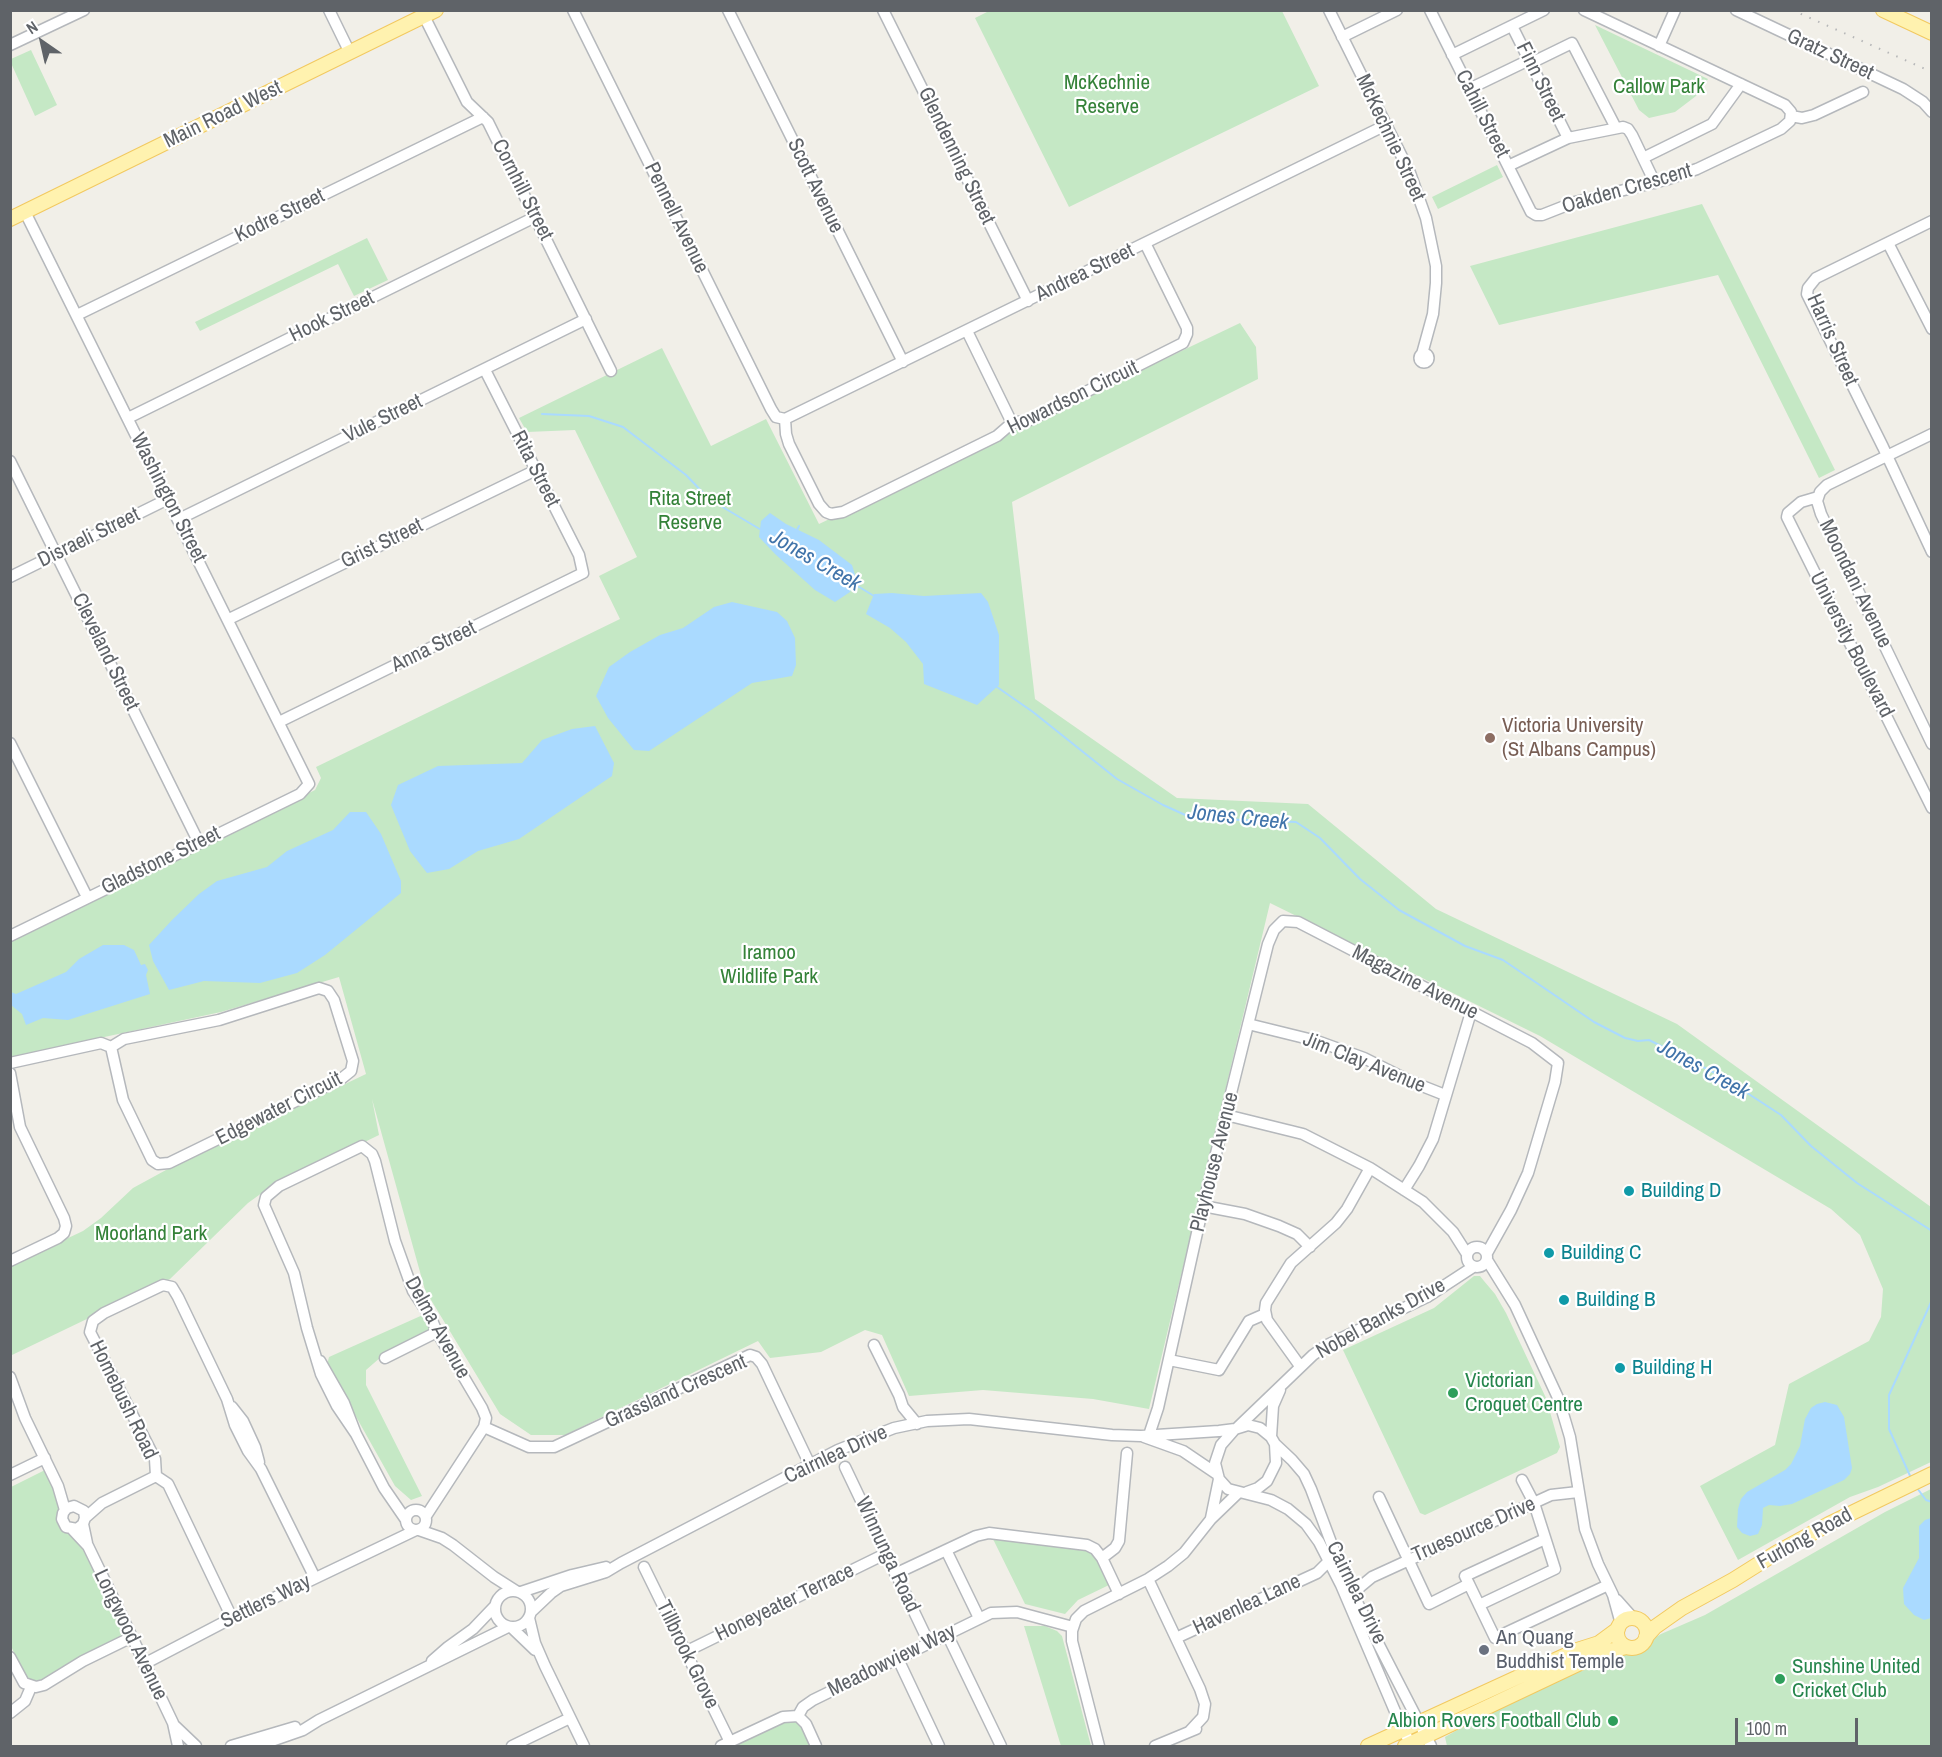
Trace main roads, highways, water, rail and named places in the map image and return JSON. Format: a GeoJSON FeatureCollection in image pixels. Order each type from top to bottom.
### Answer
{"type":"FeatureCollection","features":[{"type":"Feature","properties":{"kind":"main road"},"geometry":{"type":"LineString","coordinates":[[1883,10],[1932,33]]}},
{"type":"Feature","properties":{"kind":"main road","name":"Main Road West"},"geometry":{"type":"LineString","coordinates":[[10,219],[430,13]]}},
{"type":"Feature","properties":{"kind":"main road","name":"Furlong Road"},"geometry":{"type":"LineString","coordinates":[[1646,1637],[1655,1627],[1682,1608],[1809,1535],[1932,1474]]}},
{"type":"Feature","properties":{"kind":"main road","name":"Furlong Road"},"geometry":{"type":"LineString","coordinates":[[1368,1746],[1577,1650],[1599,1643],[1628,1623],[1682,1608]]}},
{"type":"Feature","properties":{"kind":"main road"},"geometry":{"type":"LineString","coordinates":[[1409,1746],[1428,1741],[1576,1665],[1604,1653],[1636,1647],[1646,1637],[1645,1625],[1628,1623],[1620,1641],[1627,1647]]}},
{"type":"Feature","properties":{"kind":"water"},"geometry":{"type":"Polygon","coordinates":[[[770,513],[786,524],[819,540],[852,565],[856,578],[850,592],[835,602],[815,590],[775,554],[759,537],[761,521],[770,513]]]}},
{"type":"Feature","properties":{"kind":"water"},"geometry":{"type":"Polygon","coordinates":[[[981,593],[988,602],[999,635],[999,685],[977,705],[924,684],[923,664],[906,642],[890,628],[866,614],[874,594],[924,596],[981,593]]]}},
{"type":"Feature","properties":{"kind":"water"},"geometry":{"type":"Polygon","coordinates":[[[732,602],[777,612],[787,621],[795,638],[796,665],[792,676],[752,683],[649,751],[634,750],[608,718],[596,696],[609,667],[660,635],[683,628],[714,607],[732,602]]]}},
{"type":"Feature","properties":{"kind":"water"},"geometry":{"type":"Polygon","coordinates":[[[595,726],[614,763],[612,776],[519,839],[478,851],[449,869],[427,873],[410,851],[391,805],[398,785],[438,766],[522,763],[542,740],[572,729],[595,726]]]}},
{"type":"Feature","properties":{"kind":"water"},"geometry":{"type":"Polygon","coordinates":[[[350,812],[366,812],[381,834],[401,881],[401,893],[325,955],[297,973],[260,983],[204,981],[169,990],[153,961],[149,945],[172,920],[199,894],[217,881],[267,867],[287,851],[333,830],[350,812]]]}},
{"type":"Feature","properties":{"kind":"water"},"geometry":{"type":"Polygon","coordinates":[[[103,945],[124,945],[134,950],[141,965],[145,964],[148,970],[146,975],[150,994],[68,1020],[43,1018],[26,1025],[22,1014],[11,1005],[11,992],[16,994],[66,972],[79,959],[103,945]]]}},
{"type":"Feature","properties":{"kind":"water"},"geometry":{"type":"Polygon","coordinates":[[[1825,1402],[1837,1405],[1844,1417],[1852,1468],[1850,1474],[1844,1480],[1792,1504],[1769,1505],[1763,1508],[1762,1525],[1758,1534],[1750,1536],[1742,1533],[1737,1527],[1741,1499],[1747,1492],[1785,1470],[1791,1464],[1800,1446],[1805,1419],[1811,1408],[1825,1402]]]}},
{"type":"Feature","properties":{"kind":"water"},"geometry":{"type":"Polygon","coordinates":[[[1931,1518],[1931,1618],[1924,1620],[1914,1615],[1904,1604],[1903,1588],[1919,1558],[1919,1526],[1931,1518]]]}},
{"type":"Feature","properties":{"kind":"waterway","name":"Jones Creek"},"geometry":{"type":"LineString","coordinates":[[542,414],[589,416],[623,427],[686,475],[709,499],[763,531]]}},
{"type":"Feature","properties":{"kind":"waterway"},"geometry":{"type":"LineString","coordinates":[[797,530],[799,526]]}},
{"type":"Feature","properties":{"kind":"waterway","name":"Jones Creek"},"geometry":{"type":"LineString","coordinates":[[851,582],[874,596]]}},
{"type":"Feature","properties":{"kind":"waterway","name":"Jones Creek"},"geometry":{"type":"LineString","coordinates":[[997,687],[1033,712],[1117,779],[1163,805],[1192,818],[1296,822],[1320,838],[1360,879],[1399,910],[1465,946],[1503,960],[1594,1022],[1625,1038],[1638,1041],[1649,1040],[1721,1076],[1781,1115],[1811,1146],[1857,1183],[1932,1231]]}},
{"type":"Feature","properties":{"kind":"waterway","name":"Jones Creek"},"geometry":{"type":"LineString","coordinates":[[1911,1478],[1889,1429],[1889,1395],[1932,1300]]}},
{"type":"Feature","properties":{"kind":"waterway","name":"Jones Creek"},"geometry":{"type":"LineString","coordinates":[[1917,1488],[1926,1500],[1932,1502]]}},
{"type":"Feature","properties":{"kind":"railway"},"geometry":{"type":"LineString","coordinates":[[1792,10],[1932,72]]}},
{"type":"Feature","properties":{"kind":"place","name":"Victoria University (St Albans Campus)"},"geometry":{"type":"Point","coordinates":[1490,738]}},
{"type":"Feature","properties":{"kind":"place","name":"Building D"},"geometry":{"type":"Point","coordinates":[1629,1191]}},
{"type":"Feature","properties":{"kind":"place","name":"Building C"},"geometry":{"type":"Point","coordinates":[1549,1253]}},
{"type":"Feature","properties":{"kind":"place","name":"Building B"},"geometry":{"type":"Point","coordinates":[1564,1300]}},
{"type":"Feature","properties":{"kind":"place","name":"Building H"},"geometry":{"type":"Point","coordinates":[1620,1368]}},
{"type":"Feature","properties":{"kind":"place","name":"Victorian Croquet Centre"},"geometry":{"type":"Point","coordinates":[1453,1393]}},
{"type":"Feature","properties":{"kind":"place","name":"An Quang Buddhist Temple"},"geometry":{"type":"Point","coordinates":[1484,1650]}},
{"type":"Feature","properties":{"kind":"place","name":"Sunshine United Cricket Club"},"geometry":{"type":"Point","coordinates":[1780,1679]}},
{"type":"Feature","properties":{"kind":"place","name":"Albion Rovers Football Club"},"geometry":{"type":"Point","coordinates":[1613,1721]}},
{"type":"Feature","properties":{"kind":"park label","name":"Callow Park"},"geometry":{"type":"Point","coordinates":[1659,87]}},
{"type":"Feature","properties":{"kind":"park label","name":"McKechnie Reserve"},"geometry":{"type":"Point","coordinates":[1107,95]}},
{"type":"Feature","properties":{"kind":"park label","name":"Rita Street Reserve"},"geometry":{"type":"Point","coordinates":[690,511]}},
{"type":"Feature","properties":{"kind":"park label","name":"Iramoo Wildlife Park"},"geometry":{"type":"Point","coordinates":[769,965]}},
{"type":"Feature","properties":{"kind":"park label","name":"Moorland Park"},"geometry":{"type":"Point","coordinates":[151,1234]}}]}
